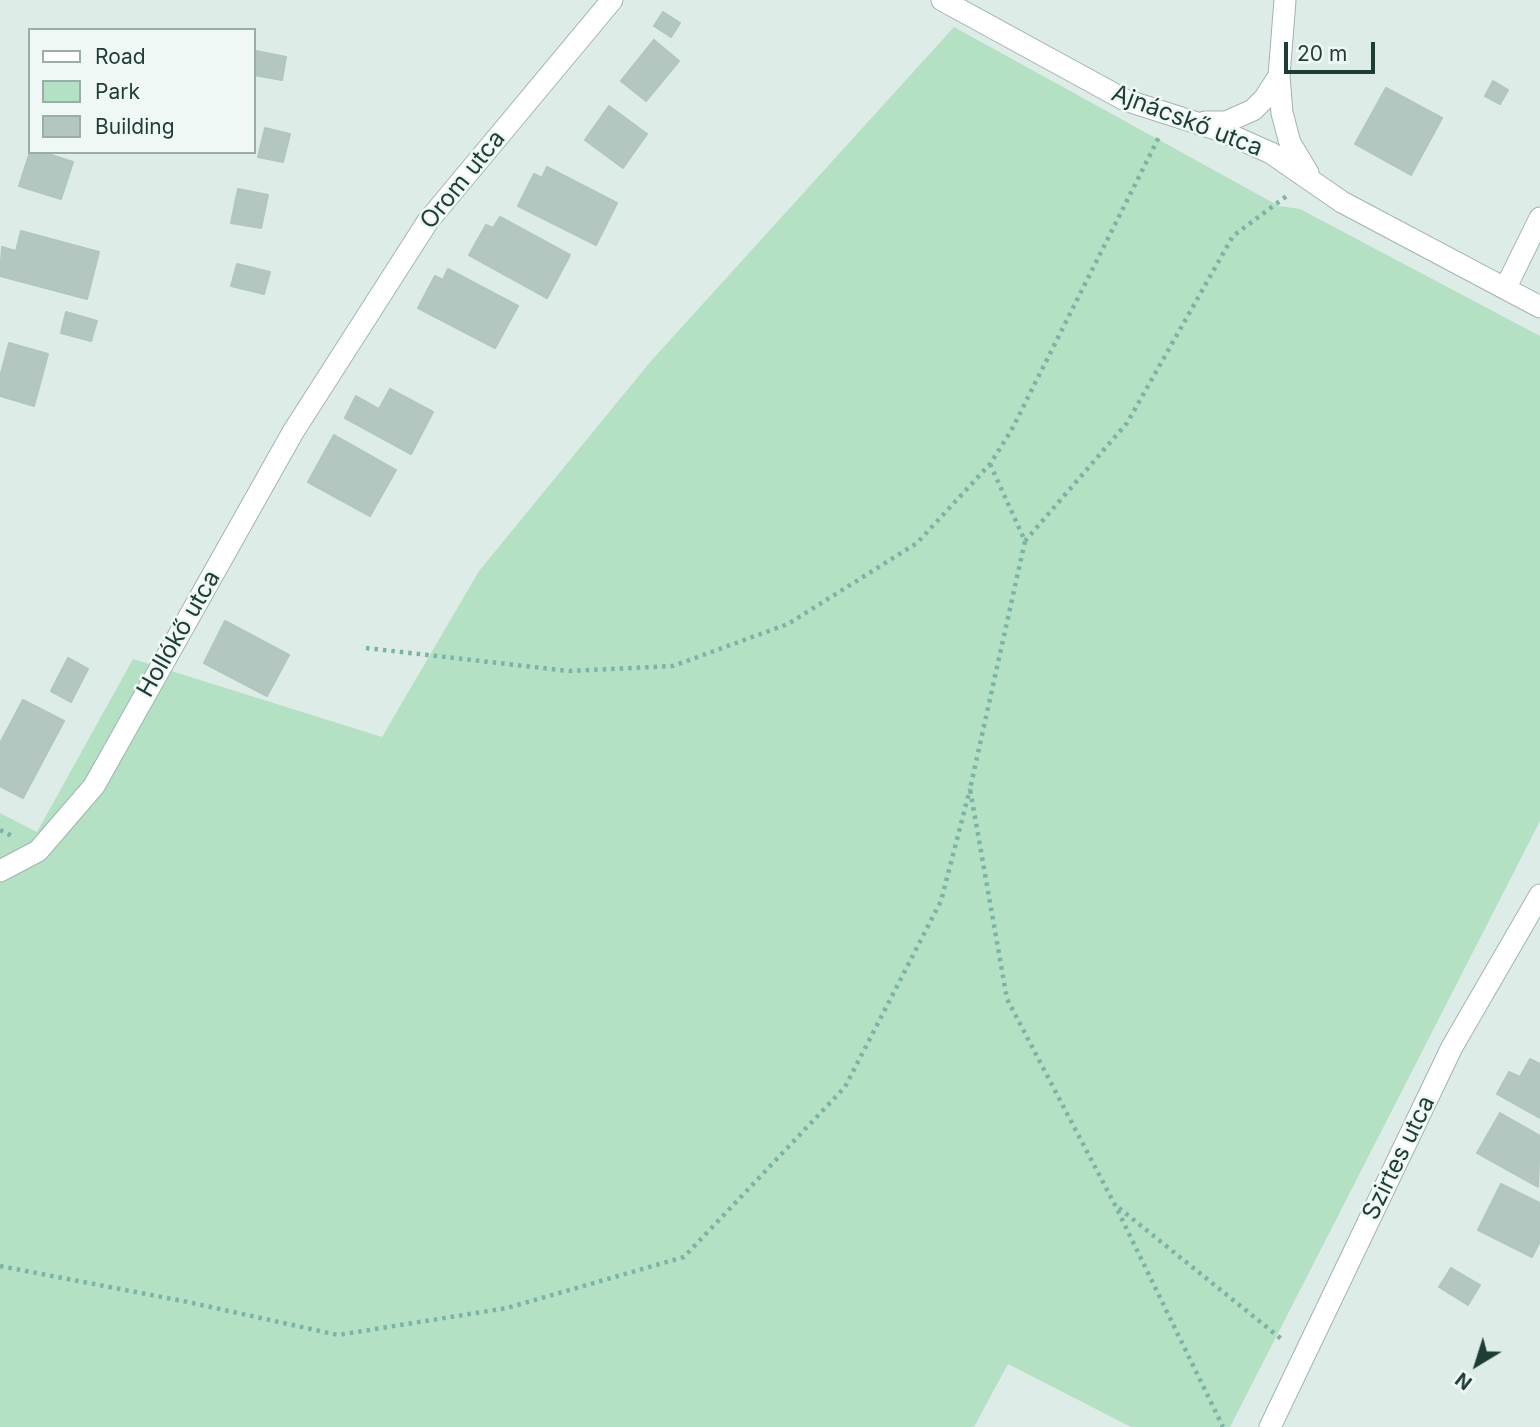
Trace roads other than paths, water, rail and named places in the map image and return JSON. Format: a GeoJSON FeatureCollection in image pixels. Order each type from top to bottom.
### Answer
{"type":"FeatureCollection","features":[{"type":"Feature","properties":{"kind":"street","name":"Orom utca"},"geometry":{"type":"LineString","coordinates":[[331,372],[428,221],[612,0]]}},
{"type":"Feature","properties":{"kind":"street","name":"Ajnácskő utca"},"geometry":{"type":"LineString","coordinates":[[942,0],[1125,100],[1196,123],[1271,153],[1311,177],[1342,202],[1540,307]]}},
{"type":"Feature","properties":{"kind":"street"},"geometry":{"type":"LineString","coordinates":[[1285,0],[1279,76],[1282,113],[1290,143],[1311,177]]}},
{"type":"Feature","properties":{"kind":"street"},"geometry":{"type":"LineString","coordinates":[[1196,123],[1226,122],[1254,110],[1279,76]]}},
{"type":"Feature","properties":{"kind":"street"},"geometry":{"type":"LineString","coordinates":[[1506,287],[1540,218]]}},
{"type":"Feature","properties":{"kind":"street","name":"Hollókő utca"},"geometry":{"type":"LineString","coordinates":[[0,871],[38,851],[94,786],[293,432],[331,372]]}},
{"type":"Feature","properties":{"kind":"street","name":"Szirtes utca"},"geometry":{"type":"LineString","coordinates":[[1270,1427],[1452,1047],[1540,895]]}}]}
